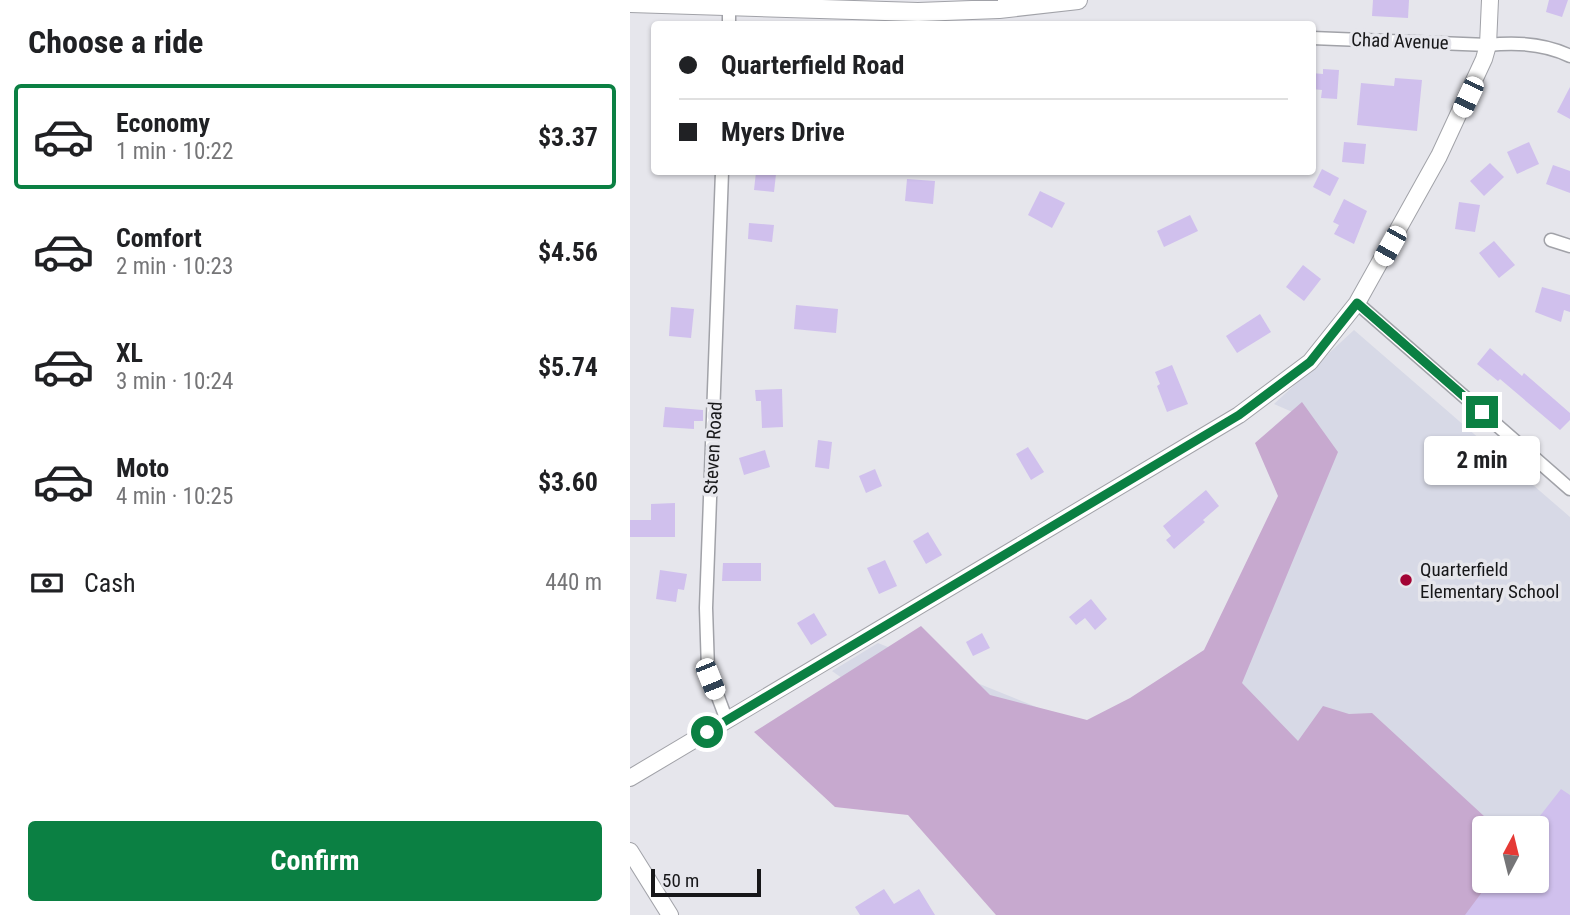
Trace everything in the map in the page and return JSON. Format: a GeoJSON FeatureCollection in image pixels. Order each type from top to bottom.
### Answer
{"type":"FeatureCollection","features":[{"type":"Feature","properties":{"kind":"main road"},"geometry":{"type":"LineString","coordinates":[[630,3],[918,12],[999,9],[1078,0]]}},
{"type":"Feature","properties":{"kind":"street"},"geometry":{"type":"LineString","coordinates":[[630,778],[1239,415],[1310,362],[1357,303],[1439,156],[1479,73],[1488,45],[1490,0]]}},
{"type":"Feature","properties":{"kind":"street"},"geometry":{"type":"LineString","coordinates":[[729,21],[730,6]]}},
{"type":"Feature","properties":{"kind":"street","name":"Chad Avenue"},"geometry":{"type":"LineString","coordinates":[[1316,38],[1488,45],[1511,42],[1559,50],[1570,56]]}},
{"type":"Feature","properties":{"kind":"street","name":"Steven Road"},"geometry":{"type":"LineString","coordinates":[[722,175],[706,608],[708,670],[727,720]]}},
{"type":"Feature","properties":{"kind":"street"},"geometry":{"type":"LineString","coordinates":[[1552,240],[1570,246]]}},
{"type":"Feature","properties":{"kind":"street"},"geometry":{"type":"LineString","coordinates":[[1357,303],[1570,489]]}},
{"type":"Feature","properties":{"kind":"street"},"geometry":{"type":"LineString","coordinates":[[630,850],[670,915]]}},
{"type":"Feature","properties":{"kind":"shaded area","name":"Quarterfield Elementary School"},"geometry":{"type":"Polygon","coordinates":[[[1354,330],[1570,517],[1570,915],[1112,870],[832,671],[878,643],[1106,735],[1193,687],[1313,421],[1274,404],[1354,330]]]}},
{"type":"Feature","properties":{"kind":"shaded area"},"geometry":{"type":"Polygon","coordinates":[[[1302,402],[1338,452],[1242,683],[1298,741],[1323,706],[1349,714],[1372,713],[1484,816],[1472,816],[1472,893],[1549,893],[1570,915],[996,915],[908,815],[835,807],[754,732],[921,626],[990,695],[1087,720],[1130,698],[1204,650],[1278,496],[1255,443],[1302,402]]]}},
{"type":"Feature","properties":{"kind":"building"},"geometry":{"type":"Polygon","coordinates":[[[1373,0],[1409,0],[1408,18],[1372,16],[1373,0]]]}},
{"type":"Feature","properties":{"kind":"building"},"geometry":{"type":"Polygon","coordinates":[[[1549,0],[1568,0],[1562,17],[1546,12],[1549,0]]]}},
{"type":"Feature","properties":{"kind":"building"},"geometry":{"type":"Polygon","coordinates":[[[1323,69],[1339,70],[1337,99],[1321,98],[1322,90],[1316,89],[1316,73],[1323,74],[1323,69]]]}},
{"type":"Feature","properties":{"kind":"building"},"geometry":{"type":"Polygon","coordinates":[[[1395,78],[1422,80],[1417,131],[1357,125],[1361,83],[1394,86],[1395,78]]]}},
{"type":"Feature","properties":{"kind":"building"},"geometry":{"type":"Polygon","coordinates":[[[1570,87],[1570,119],[1557,112],[1570,87]]]}},
{"type":"Feature","properties":{"kind":"building"},"geometry":{"type":"Polygon","coordinates":[[[1344,142],[1366,144],[1364,164],[1342,162],[1344,142]]]}},
{"type":"Feature","properties":{"kind":"building"},"geometry":{"type":"Polygon","coordinates":[[[1529,142],[1539,164],[1517,174],[1507,152],[1529,142]]]}},
{"type":"Feature","properties":{"kind":"building"},"geometry":{"type":"Polygon","coordinates":[[[1490,163],[1504,177],[1484,196],[1470,181],[1490,163]]]}},
{"type":"Feature","properties":{"kind":"building"},"geometry":{"type":"Polygon","coordinates":[[[1553,165],[1570,171],[1570,193],[1546,184],[1553,165]]]}},
{"type":"Feature","properties":{"kind":"building"},"geometry":{"type":"Polygon","coordinates":[[[1322,169],[1339,178],[1330,196],[1313,187],[1322,169]]]}},
{"type":"Feature","properties":{"kind":"building"},"geometry":{"type":"Polygon","coordinates":[[[756,175],[776,175],[774,192],[754,190],[756,175]]]}},
{"type":"Feature","properties":{"kind":"building"},"geometry":{"type":"Polygon","coordinates":[[[907,179],[935,181],[933,204],[905,201],[907,179]]]}},
{"type":"Feature","properties":{"kind":"building"},"geometry":{"type":"Polygon","coordinates":[[[1040,191],[1065,203],[1052,228],[1028,215],[1040,191]]]}},
{"type":"Feature","properties":{"kind":"building"},"geometry":{"type":"Polygon","coordinates":[[[1344,199],[1367,211],[1354,244],[1334,234],[1339,225],[1333,222],[1344,199]]]}},
{"type":"Feature","properties":{"kind":"building"},"geometry":{"type":"Polygon","coordinates":[[[1459,202],[1480,205],[1475,232],[1455,229],[1459,202]]]}},
{"type":"Feature","properties":{"kind":"building"},"geometry":{"type":"Polygon","coordinates":[[[1190,215],[1198,231],[1164,247],[1157,231],[1190,215]]]}},
{"type":"Feature","properties":{"kind":"building"},"geometry":{"type":"Polygon","coordinates":[[[749,223],[774,225],[772,242],[748,239],[749,223]]]}},
{"type":"Feature","properties":{"kind":"building"},"geometry":{"type":"Polygon","coordinates":[[[1494,241],[1515,265],[1499,278],[1479,253],[1494,241]]]}},
{"type":"Feature","properties":{"kind":"building"},"geometry":{"type":"Polygon","coordinates":[[[1303,265],[1321,279],[1304,301],[1286,287],[1303,265]]]}},
{"type":"Feature","properties":{"kind":"building"},"geometry":{"type":"Polygon","coordinates":[[[1542,287],[1570,295],[1570,312],[1564,310],[1561,322],[1535,312],[1542,287]]]}},
{"type":"Feature","properties":{"kind":"building"},"geometry":{"type":"Polygon","coordinates":[[[796,305],[838,309],[836,333],[794,329],[796,305]]]}},
{"type":"Feature","properties":{"kind":"building"},"geometry":{"type":"Polygon","coordinates":[[[671,307],[694,309],[691,338],[669,336],[671,307]]]}},
{"type":"Feature","properties":{"kind":"building"},"geometry":{"type":"Polygon","coordinates":[[[1260,314],[1271,332],[1237,353],[1226,336],[1260,314]]]}},
{"type":"Feature","properties":{"kind":"building"},"geometry":{"type":"Polygon","coordinates":[[[1490,348],[1570,413],[1570,420],[1560,430],[1500,379],[1498,381],[1477,364],[1490,348]]]}},
{"type":"Feature","properties":{"kind":"building"},"geometry":{"type":"Polygon","coordinates":[[[1172,365],[1188,404],[1167,412],[1157,386],[1160,384],[1155,372],[1172,365]]]}},
{"type":"Feature","properties":{"kind":"building"},"geometry":{"type":"Polygon","coordinates":[[[782,389],[783,427],[762,428],[761,401],[756,401],[755,390],[782,389]]]}},
{"type":"Feature","properties":{"kind":"building"},"geometry":{"type":"Polygon","coordinates":[[[665,407],[703,410],[703,421],[694,421],[694,429],[663,427],[665,407]]]}},
{"type":"Feature","properties":{"kind":"building"},"geometry":{"type":"Polygon","coordinates":[[[818,440],[832,442],[829,469],[815,467],[818,440]]]}},
{"type":"Feature","properties":{"kind":"building"},"geometry":{"type":"Polygon","coordinates":[[[1028,447],[1044,472],[1031,480],[1016,454],[1028,447]]]}},
{"type":"Feature","properties":{"kind":"building"},"geometry":{"type":"Polygon","coordinates":[[[765,450],[770,467],[744,475],[739,458],[765,450]]]}},
{"type":"Feature","properties":{"kind":"building"},"geometry":{"type":"Polygon","coordinates":[[[875,469],[882,486],[866,493],[859,476],[875,469]]]}},
{"type":"Feature","properties":{"kind":"building"},"geometry":{"type":"Polygon","coordinates":[[[1206,490],[1219,506],[1174,549],[1166,540],[1171,536],[1163,526],[1206,490]]]}},
{"type":"Feature","properties":{"kind":"building"},"geometry":{"type":"Polygon","coordinates":[[[675,503],[675,537],[630,537],[630,520],[651,520],[651,504],[675,503]]]}},
{"type":"Feature","properties":{"kind":"building"},"geometry":{"type":"Polygon","coordinates":[[[928,532],[942,555],[926,564],[913,541],[928,532]]]}},
{"type":"Feature","properties":{"kind":"building"},"geometry":{"type":"Polygon","coordinates":[[[885,560],[897,586],[879,594],[867,568],[885,560]]]}},
{"type":"Feature","properties":{"kind":"building"},"geometry":{"type":"Polygon","coordinates":[[[723,563],[761,563],[761,581],[722,581],[723,563]]]}},
{"type":"Feature","properties":{"kind":"building"},"geometry":{"type":"Polygon","coordinates":[[[660,570],[687,574],[684,590],[678,589],[676,602],[656,599],[660,570]]]}},
{"type":"Feature","properties":{"kind":"building"},"geometry":{"type":"Polygon","coordinates":[[[1091,599],[1107,619],[1095,630],[1085,618],[1076,625],[1069,617],[1091,599]]]}},
{"type":"Feature","properties":{"kind":"building"},"geometry":{"type":"Polygon","coordinates":[[[814,613],[827,635],[811,645],[797,623],[814,613]]]}},
{"type":"Feature","properties":{"kind":"building"},"geometry":{"type":"Polygon","coordinates":[[[982,633],[990,648],[973,656],[966,642],[982,633]]]}},
{"type":"Feature","properties":{"kind":"building"},"geometry":{"type":"Polygon","coordinates":[[[1561,789],[1570,795],[1570,915],[1465,915],[1481,893],[1549,893],[1549,816],[1540,816],[1561,789]]]}},
{"type":"Feature","properties":{"kind":"building"},"geometry":{"type":"Polygon","coordinates":[[[884,889],[894,904],[919,889],[935,915],[860,915],[855,907],[884,889]]]}},
{"type":"Feature","properties":{"kind":"place","name":"Quarterfield Elementary School"},"geometry":{"type":"Point","coordinates":[1406,580]}},
{"type":"Feature","properties":{"kind":"route"},"geometry":{"type":"LineString","coordinates":[[707,732],[1239,415],[1310,362],[1357,303],[1482,412]]}}]}
